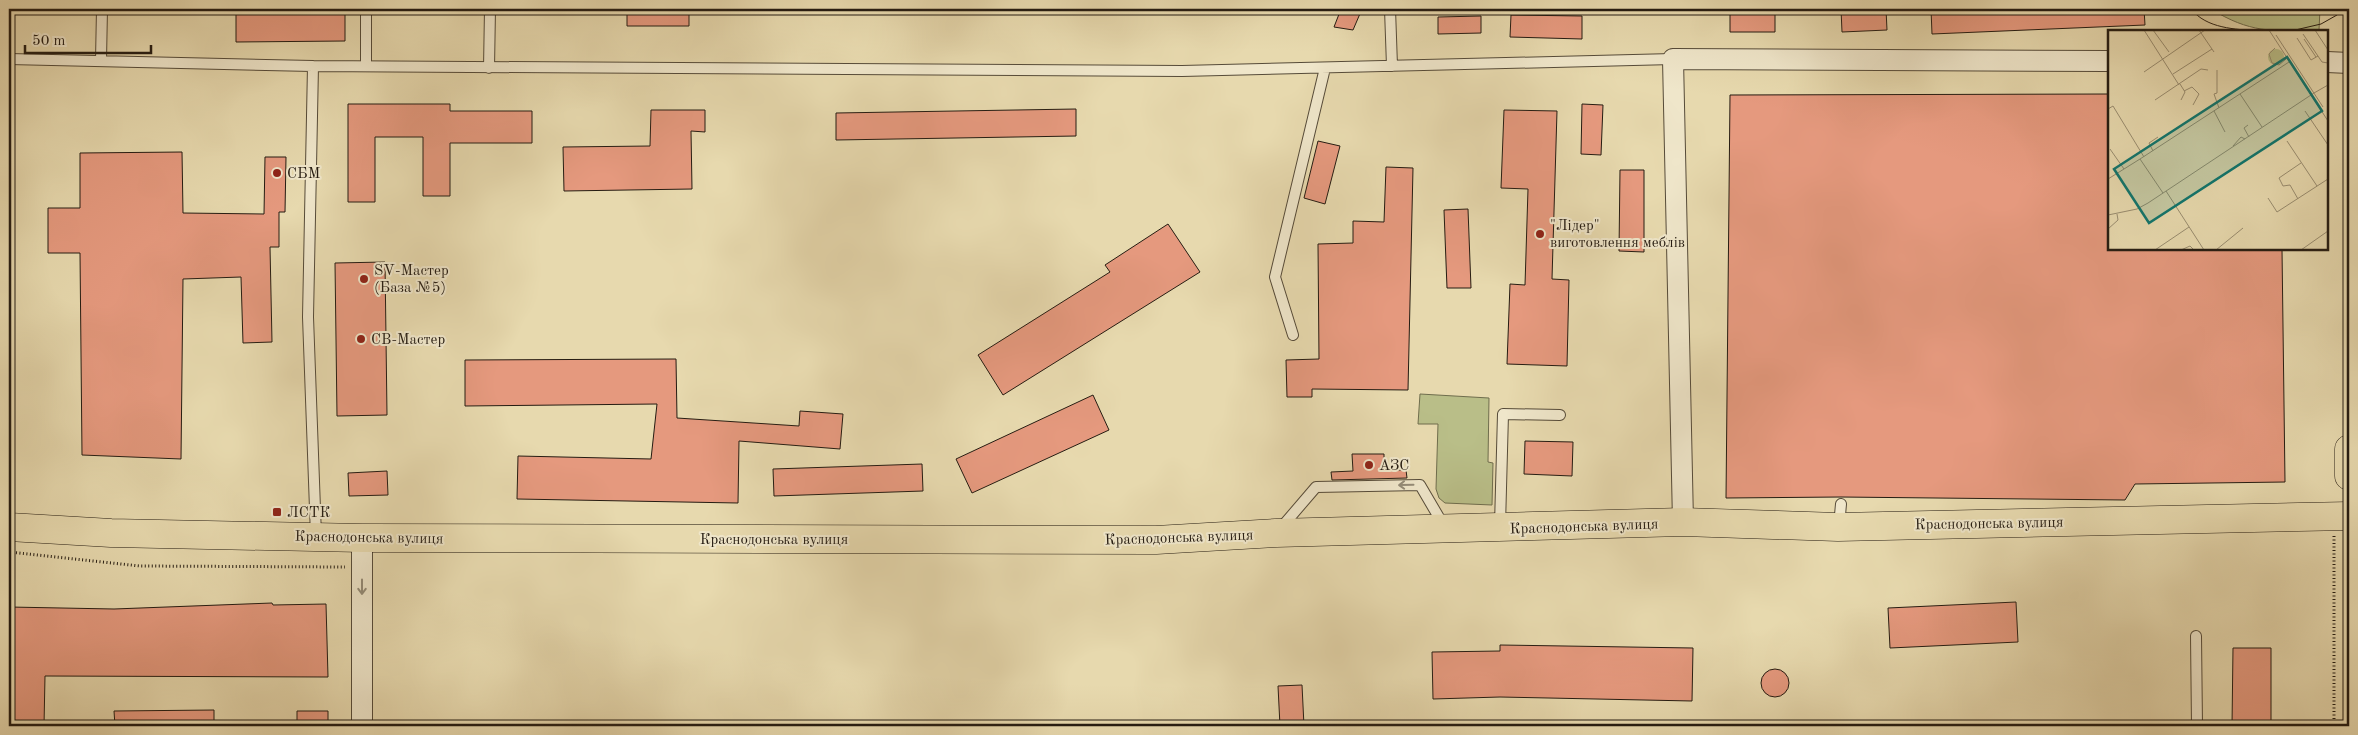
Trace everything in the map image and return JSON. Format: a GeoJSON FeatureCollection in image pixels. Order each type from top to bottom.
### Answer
{"type":"FeatureCollection","features":[{"type":"Feature","properties":{"kind":"main road"},"geometry":{"type":"LineString","coordinates":[[2349,449],[2349,476]]}},
{"type":"Feature","properties":{"kind":"main road","name":"Краснодонська вулиця"},"geometry":{"type":"LineString","coordinates":[[9,527],[111,533],[362,538],[1156,540],[1276,534],[1500,529],[1839,516],[2342,516]]}},
{"type":"Feature","properties":{"kind":"street"},"geometry":{"type":"LineString","coordinates":[[1683,522],[1674,59],[2108,61]]}},
{"type":"Feature","properties":{"kind":"street"},"geometry":{"type":"LineString","coordinates":[[2328,62],[2349,63]]}},
{"type":"Feature","properties":{"kind":"street"},"geometry":{"type":"LineString","coordinates":[[362,538],[362,726]]}},
{"type":"Feature","properties":{"kind":"lane"},"geometry":{"type":"LineString","coordinates":[[101,60],[102,9]]}},
{"type":"Feature","properties":{"kind":"lane"},"geometry":{"type":"LineString","coordinates":[[366,9],[366,65]]}},
{"type":"Feature","properties":{"kind":"lane"},"geometry":{"type":"LineString","coordinates":[[489,68],[490,9]]}},
{"type":"Feature","properties":{"kind":"lane"},"geometry":{"type":"LineString","coordinates":[[1390,9],[1392,66]]}},
{"type":"Feature","properties":{"kind":"lane"},"geometry":{"type":"LineString","coordinates":[[9,59],[489,68],[1182,72],[1674,59]]}},
{"type":"Feature","properties":{"kind":"lane"},"geometry":{"type":"LineString","coordinates":[[313,66],[308,317],[316,537]]}},
{"type":"Feature","properties":{"kind":"lane"},"geometry":{"type":"LineString","coordinates":[[1292,335],[1275,277],[1325,68]]}},
{"type":"Feature","properties":{"kind":"lane"},"geometry":{"type":"LineString","coordinates":[[1500,529],[1504,414],[1560,415]]}},
{"type":"Feature","properties":{"kind":"lane"},"geometry":{"type":"LineString","coordinates":[[1276,534],[1316,487],[1326,486],[1420,485],[1446,529]]}},
{"type":"Feature","properties":{"kind":"lane"},"geometry":{"type":"LineString","coordinates":[[2196,636],[2197,726]]}},
{"type":"Feature","properties":{"kind":"path"},"geometry":{"type":"LineString","coordinates":[[2334,726],[2342,516]]}},
{"type":"Feature","properties":{"kind":"path"},"geometry":{"type":"LineString","coordinates":[[9,552],[140,566],[362,567]]}},
{"type":"Feature","properties":{"kind":"green space"},"geometry":{"type":"Polygon","coordinates":[[[2211,9],[2320,9],[2319,30],[2261,29],[2249,27],[2211,9]]]}},
{"type":"Feature","properties":{"kind":"green space"},"geometry":{"type":"Polygon","coordinates":[[[1420,394],[1489,398],[1488,462],[1493,463],[1492,505],[1445,503],[1439,498],[1436,489],[1438,424],[1418,424],[1420,394]]]}},
{"type":"Feature","properties":{"kind":"building"},"geometry":{"type":"Polygon","coordinates":[[[236,9],[345,9],[345,41],[236,42],[236,9]]]}},
{"type":"Feature","properties":{"kind":"building"},"geometry":{"type":"Polygon","coordinates":[[[627,9],[689,9],[689,26],[627,26],[627,9]]]}},
{"type":"Feature","properties":{"kind":"building"},"geometry":{"type":"Polygon","coordinates":[[[1341,9],[1362,9],[1353,30],[1334,27],[1341,9]]]}},
{"type":"Feature","properties":{"kind":"building"},"geometry":{"type":"Polygon","coordinates":[[[1730,9],[1775,9],[1775,32],[1730,32],[1730,9]]]}},
{"type":"Feature","properties":{"kind":"building"},"geometry":{"type":"Polygon","coordinates":[[[1841,9],[1886,9],[1887,30],[1842,32],[1841,9]]]}},
{"type":"Feature","properties":{"kind":"building"},"geometry":{"type":"Polygon","coordinates":[[[1931,9],[2144,9],[2145,25],[1932,34],[1931,9]]]}},
{"type":"Feature","properties":{"kind":"building"},"geometry":{"type":"Polygon","coordinates":[[[1511,15],[1582,16],[1582,39],[1510,37],[1511,15]]]}},
{"type":"Feature","properties":{"kind":"building"},"geometry":{"type":"Polygon","coordinates":[[[1481,16],[1481,33],[1438,34],[1438,17],[1481,16]]]}},
{"type":"Feature","properties":{"kind":"building"},"geometry":{"type":"Polygon","coordinates":[[[2108,94],[2108,250],[2282,250],[2285,482],[2135,484],[2125,500],[1841,497],[1726,498],[1730,95],[2108,94]]]}},
{"type":"Feature","properties":{"kind":"building"},"geometry":{"type":"Polygon","coordinates":[[[348,104],[450,104],[450,111],[532,111],[532,143],[450,143],[450,196],[423,196],[423,137],[375,137],[375,202],[348,202],[348,104]]]}},
{"type":"Feature","properties":{"kind":"building"},"geometry":{"type":"Polygon","coordinates":[[[1582,104],[1603,105],[1601,155],[1581,154],[1582,104]]]}},
{"type":"Feature","properties":{"kind":"building"},"geometry":{"type":"Polygon","coordinates":[[[1076,109],[1076,136],[836,140],[836,113],[1076,109]]]}},
{"type":"Feature","properties":{"kind":"building"},"geometry":{"type":"Polygon","coordinates":[[[651,110],[705,110],[705,132],[691,131],[692,189],[564,191],[563,147],[650,146],[651,110]]]}},
{"type":"Feature","properties":{"kind":"building","name":"\"Лідер\" виготовлення меблів"},"geometry":{"type":"Polygon","coordinates":[[[1504,110],[1557,111],[1552,279],[1569,280],[1567,366],[1507,364],[1510,284],[1525,285],[1528,189],[1501,188],[1504,110]]]}},
{"type":"Feature","properties":{"kind":"building"},"geometry":{"type":"Polygon","coordinates":[[[1318,141],[1340,146],[1325,204],[1304,198],[1318,141]]]}},
{"type":"Feature","properties":{"kind":"building"},"geometry":{"type":"Polygon","coordinates":[[[182,152],[183,213],[264,214],[265,157],[286,157],[285,212],[279,212],[279,247],[270,247],[272,342],[243,343],[241,277],[183,279],[181,459],[82,455],[80,253],[48,253],[48,208],[80,208],[80,153],[182,152]]]}},
{"type":"Feature","properties":{"kind":"building"},"geometry":{"type":"Polygon","coordinates":[[[1386,167],[1413,168],[1408,390],[1312,389],[1312,397],[1287,397],[1286,360],[1319,359],[1318,244],[1353,243],[1353,221],[1384,222],[1386,167]]]}},
{"type":"Feature","properties":{"kind":"building"},"geometry":{"type":"Polygon","coordinates":[[[1620,170],[1644,170],[1644,252],[1619,251],[1620,170]]]}},
{"type":"Feature","properties":{"kind":"building"},"geometry":{"type":"Polygon","coordinates":[[[1468,209],[1471,288],[1447,288],[1444,210],[1468,209]]]}},
{"type":"Feature","properties":{"kind":"building"},"geometry":{"type":"Polygon","coordinates":[[[1168,224],[1200,272],[1003,395],[978,355],[1110,272],[1105,265],[1168,224]]]}},
{"type":"Feature","properties":{"kind":"building","name":"СВ-Мастер"},"geometry":{"type":"Polygon","coordinates":[[[385,262],[387,415],[337,416],[335,263],[385,262]]]}},
{"type":"Feature","properties":{"kind":"building"},"geometry":{"type":"Polygon","coordinates":[[[676,359],[677,418],[799,426],[800,411],[843,414],[840,449],[739,441],[738,503],[517,499],[518,456],[651,459],[657,404],[465,406],[465,360],[676,359]]]}},
{"type":"Feature","properties":{"kind":"building"},"geometry":{"type":"Polygon","coordinates":[[[1093,395],[1109,430],[972,493],[956,459],[1093,395]]]}},
{"type":"Feature","properties":{"kind":"building"},"geometry":{"type":"Polygon","coordinates":[[[1525,441],[1573,442],[1572,476],[1524,474],[1525,441]]]}},
{"type":"Feature","properties":{"kind":"building"},"geometry":{"type":"Polygon","coordinates":[[[1352,454],[1384,454],[1384,470],[1406,470],[1407,478],[1332,480],[1331,472],[1353,471],[1352,454]]]}},
{"type":"Feature","properties":{"kind":"building"},"geometry":{"type":"Polygon","coordinates":[[[922,464],[923,491],[774,496],[773,469],[922,464]]]}},
{"type":"Feature","properties":{"kind":"building"},"geometry":{"type":"Polygon","coordinates":[[[387,471],[388,495],[349,496],[348,473],[387,471]]]}},
{"type":"Feature","properties":{"kind":"building"},"geometry":{"type":"Polygon","coordinates":[[[2016,602],[2018,642],[1890,648],[1888,608],[2016,602]]]}},
{"type":"Feature","properties":{"kind":"building"},"geometry":{"type":"Polygon","coordinates":[[[272,603],[273,605],[326,604],[328,677],[45,676],[44,726],[9,726],[9,607],[114,609],[272,603]]]}},
{"type":"Feature","properties":{"kind":"building"},"geometry":{"type":"Polygon","coordinates":[[[1500,645],[1693,648],[1692,701],[1500,697],[1433,699],[1432,652],[1500,651],[1500,645]]]}},
{"type":"Feature","properties":{"kind":"building"},"geometry":{"type":"Polygon","coordinates":[[[2233,648],[2271,648],[2271,726],[2232,726],[2233,648]]]}},
{"type":"Feature","properties":{"kind":"building"},"geometry":{"type":"Polygon","coordinates":[[[1775,669],[1785,673],[1789,683],[1785,693],[1775,697],[1765,693],[1761,683],[1765,673],[1775,669]]]}},
{"type":"Feature","properties":{"kind":"building"},"geometry":{"type":"Polygon","coordinates":[[[1302,685],[1304,726],[1280,726],[1278,686],[1302,685]]]}},
{"type":"Feature","properties":{"kind":"building"},"geometry":{"type":"Polygon","coordinates":[[[214,710],[214,726],[115,726],[114,711],[214,710]]]}},
{"type":"Feature","properties":{"kind":"building"},"geometry":{"type":"Polygon","coordinates":[[[297,711],[328,711],[328,726],[297,726],[297,711]]]}},
{"type":"Feature","properties":{"kind":"tram line"},"geometry":{"type":"LineString","coordinates":[[2191,9],[2205,21],[2213,24],[2249,30]]}},
{"type":"Feature","properties":{"kind":"tram line"},"geometry":{"type":"LineString","coordinates":[[2295,30],[2321,24],[2337,15]]}},
{"type":"Feature","properties":{"kind":"place","name":"СБМ"},"geometry":{"type":"Point","coordinates":[277,173]}},
{"type":"Feature","properties":{"kind":"place","name":"\"Лідер\" виготовлення меблів"},"geometry":{"type":"Point","coordinates":[1540,234]}},
{"type":"Feature","properties":{"kind":"place","name":"SV-Мастер (База №5)"},"geometry":{"type":"Point","coordinates":[364,279]}},
{"type":"Feature","properties":{"kind":"place","name":"СВ-Мастер"},"geometry":{"type":"Point","coordinates":[361,339]}},
{"type":"Feature","properties":{"kind":"place","name":"АЗС"},"geometry":{"type":"Point","coordinates":[1369,465]}},
{"type":"Feature","properties":{"kind":"place","name":"ЛСТК"},"geometry":{"type":"Point","coordinates":[277,512]}}]}
